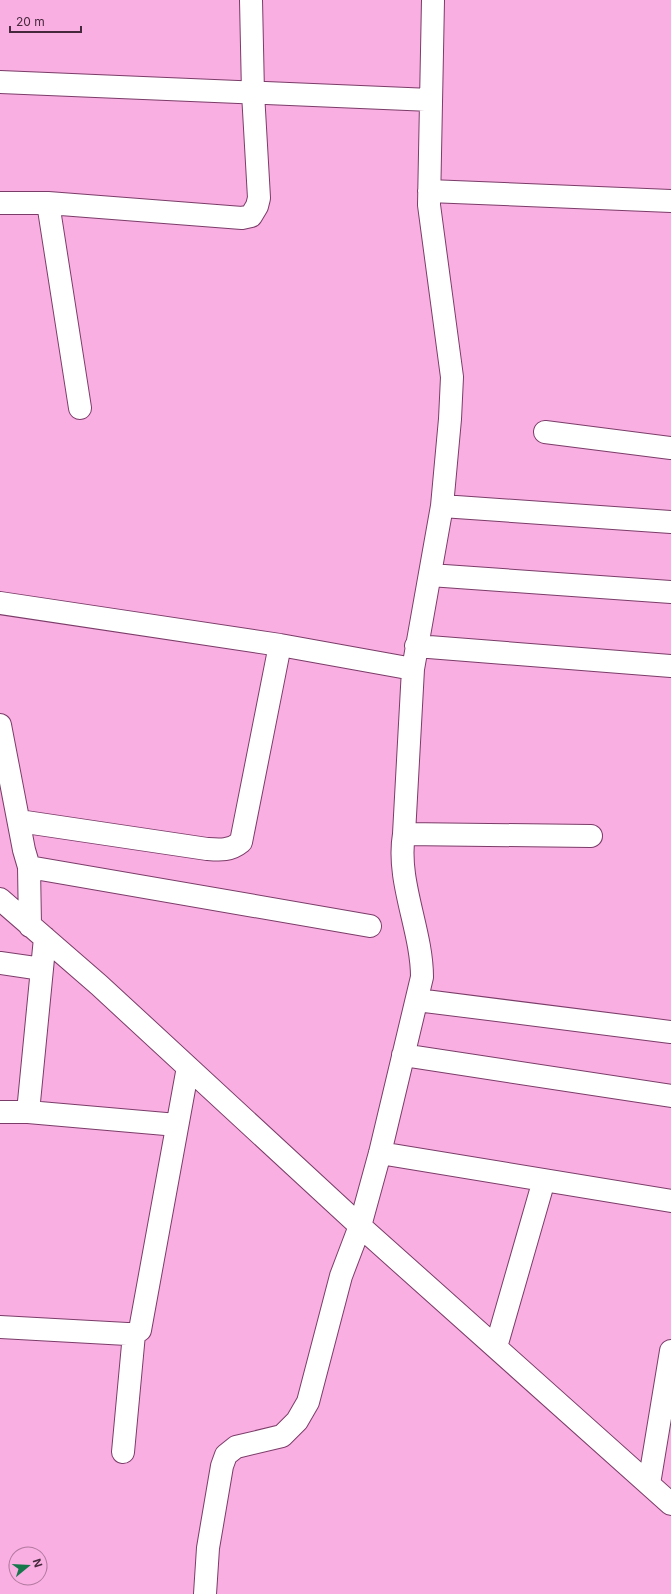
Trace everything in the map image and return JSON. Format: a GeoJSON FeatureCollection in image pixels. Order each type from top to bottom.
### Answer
{"type":"FeatureCollection","features":[{"type":"Feature","properties":{"kind":"street"},"geometry":{"type":"LineString","coordinates":[[0,202],[48,203],[242,218],[251,216],[257,206],[259,198],[253,93],[251,0]]}},
{"type":"Feature","properties":{"kind":"street"},"geometry":{"type":"LineString","coordinates":[[205,1594],[208,1548],[222,1466],[226,1455],[236,1447],[282,1436],[297,1420],[308,1402],[341,1276],[360,1226],[380,1153],[422,977],[422,960],[404,870],[402,848],[413,670],[416,646],[442,506],[450,419],[452,377],[429,205],[432,0]]}},
{"type":"Feature","properties":{"kind":"street"},"geometry":{"type":"LineString","coordinates":[[0,82],[431,100]]}},
{"type":"Feature","properties":{"kind":"street"},"geometry":{"type":"LineString","coordinates":[[429,191],[671,201]]}},
{"type":"Feature","properties":{"kind":"street"},"geometry":{"type":"LineString","coordinates":[[48,203],[80,408]]}},
{"type":"Feature","properties":{"kind":"street"},"geometry":{"type":"LineString","coordinates":[[545,432],[671,448]]}},
{"type":"Feature","properties":{"kind":"street"},"geometry":{"type":"LineString","coordinates":[[442,506],[671,522]]}},
{"type":"Feature","properties":{"kind":"street"},"geometry":{"type":"LineString","coordinates":[[430,575],[671,592]]}},
{"type":"Feature","properties":{"kind":"street"},"geometry":{"type":"LineString","coordinates":[[0,603],[280,645],[413,670]]}},
{"type":"Feature","properties":{"kind":"street"},"geometry":{"type":"LineString","coordinates":[[19,821],[207,849],[224,850],[234,848],[240,842],[280,645]]}},
{"type":"Feature","properties":{"kind":"street"},"geometry":{"type":"LineString","coordinates":[[416,646],[671,666]]}},
{"type":"Feature","properties":{"kind":"street"},"geometry":{"type":"LineString","coordinates":[[0,724],[24,850],[29,867],[42,969],[28,1112]]}},
{"type":"Feature","properties":{"kind":"street"},"geometry":{"type":"LineString","coordinates":[[404,834],[591,836]]}},
{"type":"Feature","properties":{"kind":"street"},"geometry":{"type":"LineString","coordinates":[[29,867],[370,926]]}},
{"type":"Feature","properties":{"kind":"street"},"geometry":{"type":"LineString","coordinates":[[0,899],[99,985],[360,1226],[671,1504]]}},
{"type":"Feature","properties":{"kind":"street"},"geometry":{"type":"LineString","coordinates":[[0,963],[42,969]]}},
{"type":"Feature","properties":{"kind":"street"},"geometry":{"type":"LineString","coordinates":[[417,1000],[671,1032]]}},
{"type":"Feature","properties":{"kind":"street"},"geometry":{"type":"LineString","coordinates":[[403,1055],[671,1096]]}},
{"type":"Feature","properties":{"kind":"street"},"geometry":{"type":"LineString","coordinates":[[0,1327],[134,1334],[140,1330],[188,1067]]}},
{"type":"Feature","properties":{"kind":"street"},"geometry":{"type":"LineString","coordinates":[[0,1112],[28,1112],[177,1126]]}},
{"type":"Feature","properties":{"kind":"street"},"geometry":{"type":"LineString","coordinates":[[380,1153],[671,1201]]}},
{"type":"Feature","properties":{"kind":"street"},"geometry":{"type":"LineString","coordinates":[[496,1347],[544,1180]]}},
{"type":"Feature","properties":{"kind":"street"},"geometry":{"type":"LineString","coordinates":[[123,1452],[134,1334]]}},
{"type":"Feature","properties":{"kind":"street"},"geometry":{"type":"LineString","coordinates":[[649,1484],[664,1440],[671,1351]]}}]}
